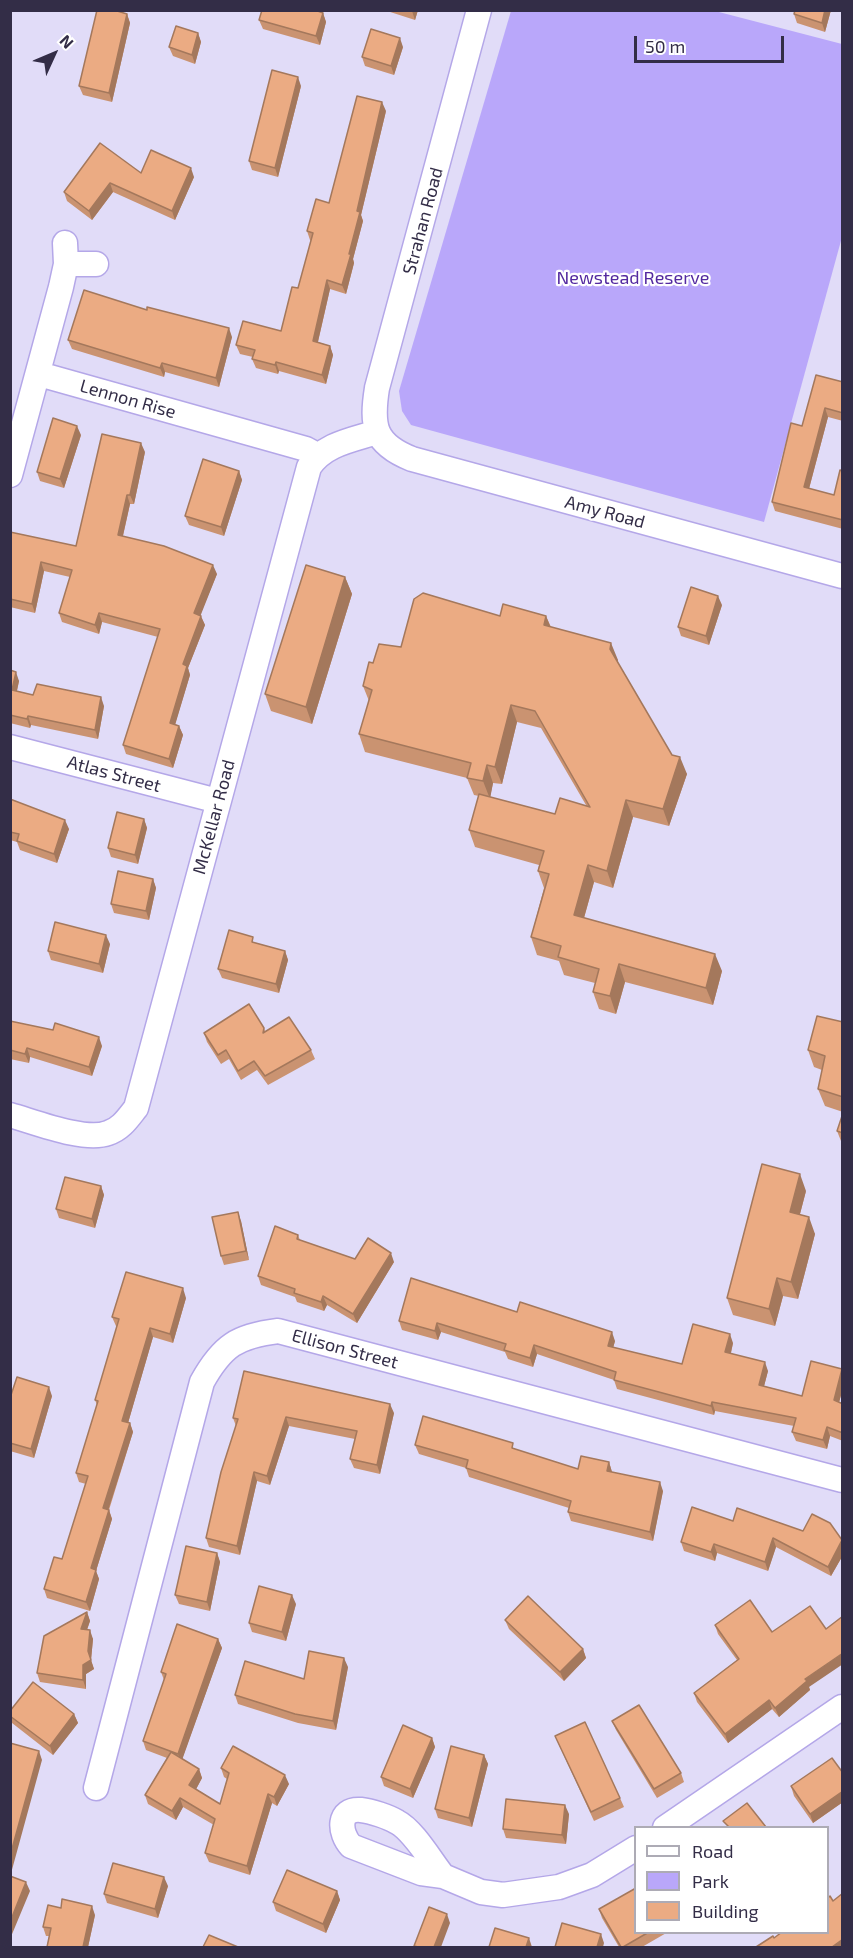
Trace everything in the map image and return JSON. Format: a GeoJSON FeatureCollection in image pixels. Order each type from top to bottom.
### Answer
{"type":"FeatureCollection","features":[{"type":"Feature","properties":{"kind":"street","name":"Strahan Road"},"geometry":{"type":"LineString","coordinates":[[377,432],[374,417],[377,388],[479,10]]}},
{"type":"Feature","properties":{"kind":"street"},"geometry":{"type":"LineString","coordinates":[[10,475],[39,374],[66,253],[96,264]]}},
{"type":"Feature","properties":{"kind":"street","name":"Lennon Rise"},"geometry":{"type":"LineString","coordinates":[[39,374],[306,449],[317,455]]}},
{"type":"Feature","properties":{"kind":"street"},"geometry":{"type":"LineString","coordinates":[[317,455],[333,446],[377,432]]}},
{"type":"Feature","properties":{"kind":"street","name":"Amy Road"},"geometry":{"type":"LineString","coordinates":[[377,432],[387,446],[397,453],[431,465],[843,576]]}},
{"type":"Feature","properties":{"kind":"street","name":"McKellar Road"},"geometry":{"type":"LineString","coordinates":[[10,1115],[84,1135],[107,1134],[122,1126],[136,1108],[304,484],[317,455]]}},
{"type":"Feature","properties":{"kind":"street","name":"Atlas Street"},"geometry":{"type":"LineString","coordinates":[[10,747],[218,801]]}},
{"type":"Feature","properties":{"kind":"street","name":"Ellison Street"},"geometry":{"type":"LineString","coordinates":[[96,1788],[202,1382],[215,1358],[232,1343],[252,1334],[278,1331],[843,1480]]}},
{"type":"Feature","properties":{"kind":"street"},"geometry":{"type":"LineString","coordinates":[[666,1826],[843,1707]]}},
{"type":"Feature","properties":{"kind":"street"},"geometry":{"type":"LineString","coordinates":[[443,1876],[481,1892],[503,1895],[526,1893],[560,1887],[591,1875],[634,1849]]}},
{"type":"Feature","properties":{"kind":"green space","name":"Newstead Reserve"},"geometry":{"type":"Polygon","coordinates":[[[511,11],[715,11],[842,44],[842,237],[764,522],[411,425],[402,411],[399,391],[511,11]]]}},
{"type":"Feature","properties":{"kind":"building"},"geometry":{"type":"Polygon","coordinates":[[[97,10],[114,10],[127,14],[109,93],[79,86],[97,10]]]}},
{"type":"Feature","properties":{"kind":"building"},"geometry":{"type":"Polygon","coordinates":[[[262,10],[315,10],[323,13],[316,36],[259,20],[262,10]]]}},
{"type":"Feature","properties":{"kind":"building"},"geometry":{"type":"Polygon","coordinates":[[[795,10],[825,10],[822,23],[794,14],[795,10]]]}},
{"type":"Feature","properties":{"kind":"building"},"geometry":{"type":"Polygon","coordinates":[[[176,26],[198,33],[192,55],[169,47],[176,26]]]}},
{"type":"Feature","properties":{"kind":"building"},"geometry":{"type":"Polygon","coordinates":[[[371,29],[400,38],[391,66],[362,57],[371,29]]]}},
{"type":"Feature","properties":{"kind":"building"},"geometry":{"type":"Polygon","coordinates":[[[272,70],[298,77],[275,168],[249,161],[272,70]]]}},
{"type":"Feature","properties":{"kind":"building"},"geometry":{"type":"Polygon","coordinates":[[[357,96],[382,102],[357,211],[360,212],[349,254],[351,254],[342,285],[327,280],[313,341],[330,346],[322,375],[276,362],[275,365],[252,359],[255,350],[236,345],[243,321],[281,331],[292,287],[298,288],[313,233],[307,231],[316,199],[329,203],[357,96]]]}},
{"type":"Feature","properties":{"kind":"building"},"geometry":{"type":"Polygon","coordinates":[[[100,143],[141,173],[151,150],[191,168],[172,211],[110,183],[89,211],[64,192],[100,143]]]}},
{"type":"Feature","properties":{"kind":"building"},"geometry":{"type":"Polygon","coordinates":[[[84,290],[147,310],[147,307],[229,328],[216,378],[162,363],[160,368],[68,340],[84,290]]]}},
{"type":"Feature","properties":{"kind":"building"},"geometry":{"type":"Polygon","coordinates":[[[816,375],[843,382],[843,413],[825,408],[804,487],[834,495],[840,470],[843,471],[843,520],[772,502],[791,423],[802,426],[816,375]]]}},
{"type":"Feature","properties":{"kind":"building"},"geometry":{"type":"Polygon","coordinates":[[[53,418],[77,426],[60,479],[37,472],[53,418]]]}},
{"type":"Feature","properties":{"kind":"building"},"geometry":{"type":"Polygon","coordinates":[[[102,434],[141,443],[130,495],[127,495],[118,535],[164,546],[213,565],[194,613],[201,616],[183,664],[187,666],[170,723],[179,726],[169,759],[123,745],[160,629],[99,613],[95,625],[59,613],[72,570],[41,562],[32,604],[10,599],[10,532],[76,546],[102,434]]]}},
{"type":"Feature","properties":{"kind":"building"},"geometry":{"type":"Polygon","coordinates":[[[203,459],[239,471],[221,527],[185,516],[203,459]]]}},
{"type":"Feature","properties":{"kind":"building"},"geometry":{"type":"Polygon","coordinates":[[[306,565],[345,577],[306,707],[265,694],[306,565]]]}},
{"type":"Feature","properties":{"kind":"building"},"geometry":{"type":"Polygon","coordinates":[[[691,587],[718,596],[706,636],[678,627],[691,587]]]}},
{"type":"Feature","properties":{"kind":"building"},"geometry":{"type":"Polygon","coordinates":[[[423,593],[500,616],[503,604],[546,616],[544,625],[611,643],[610,649],[672,755],[680,757],[663,809],[626,800],[607,871],[588,865],[574,915],[715,954],[706,988],[619,964],[610,996],[593,992],[599,969],[558,957],[561,946],[531,937],[549,874],[538,871],[544,851],[469,830],[479,794],[555,814],[560,798],[590,807],[535,711],[511,705],[495,767],[487,765],[483,781],[467,778],[471,763],[359,734],[372,690],[363,686],[369,662],[373,663],[379,644],[401,647],[414,599],[423,593]]]}},
{"type":"Feature","properties":{"kind":"building"},"geometry":{"type":"Polygon","coordinates":[[[10,670],[16,672],[12,690],[33,695],[37,684],[101,697],[95,730],[28,716],[27,719],[10,715],[10,670]]]}},
{"type":"Feature","properties":{"kind":"building"},"geometry":{"type":"Polygon","coordinates":[[[10,799],[65,820],[54,854],[17,841],[19,834],[10,832],[10,799]]]}},
{"type":"Feature","properties":{"kind":"building"},"geometry":{"type":"Polygon","coordinates":[[[117,812],[144,819],[135,855],[108,848],[117,812]]]}},
{"type":"Feature","properties":{"kind":"building"},"geometry":{"type":"Polygon","coordinates":[[[118,871],[153,879],[146,911],[111,904],[118,871]]]}},
{"type":"Feature","properties":{"kind":"building"},"geometry":{"type":"Polygon","coordinates":[[[55,922],[106,935],[99,964],[48,951],[55,922]]]}},
{"type":"Feature","properties":{"kind":"building"},"geometry":{"type":"Polygon","coordinates":[[[229,930],[253,937],[252,942],[285,951],[276,984],[218,969],[229,930]]]}},
{"type":"Feature","properties":{"kind":"building"},"geometry":{"type":"Polygon","coordinates":[[[249,1004],[264,1028],[263,1033],[289,1017],[311,1050],[265,1076],[254,1061],[238,1071],[226,1050],[218,1055],[204,1033],[249,1004]]]}},
{"type":"Feature","properties":{"kind":"building"},"geometry":{"type":"Polygon","coordinates":[[[817,1016],[843,1022],[843,1097],[818,1089],[825,1056],[808,1050],[817,1016]]]}},
{"type":"Feature","properties":{"kind":"building"},"geometry":{"type":"Polygon","coordinates":[[[10,1021],[53,1030],[55,1023],[99,1037],[89,1067],[27,1048],[25,1054],[10,1050],[10,1021]]]}},
{"type":"Feature","properties":{"kind":"building"},"geometry":{"type":"Polygon","coordinates":[[[843,1113],[843,1133],[837,1131],[843,1113]]]}},
{"type":"Feature","properties":{"kind":"building"},"geometry":{"type":"Polygon","coordinates":[[[762,1164],[800,1174],[790,1212],[809,1217],[791,1282],[777,1278],[769,1309],[727,1298],[762,1164]]]}},
{"type":"Feature","properties":{"kind":"building"},"geometry":{"type":"Polygon","coordinates":[[[65,1177],[101,1186],[92,1219],[56,1209],[65,1177]]]}},
{"type":"Feature","properties":{"kind":"building"},"geometry":{"type":"Polygon","coordinates":[[[238,1212],[246,1251],[221,1256],[212,1217],[238,1212]]]}},
{"type":"Feature","properties":{"kind":"building"},"geometry":{"type":"Polygon","coordinates":[[[275,1226],[298,1235],[297,1239],[355,1259],[368,1238],[391,1253],[353,1314],[323,1296],[321,1302],[294,1293],[295,1289],[258,1276],[275,1226]]]}},
{"type":"Feature","properties":{"kind":"building"},"geometry":{"type":"Polygon","coordinates":[[[126,1272],[183,1288],[170,1334],[150,1328],[122,1421],[130,1423],[103,1508],[109,1510],[91,1568],[96,1570],[86,1602],[44,1589],[54,1557],[62,1559],[88,1476],[76,1473],[98,1401],[95,1400],[119,1319],[112,1317],[126,1272]]]}},
{"type":"Feature","properties":{"kind":"building"},"geometry":{"type":"Polygon","coordinates":[[[411,1278],[517,1312],[520,1302],[612,1332],[608,1346],[682,1364],[693,1324],[730,1334],[725,1352],[765,1362],[759,1385],[802,1396],[811,1361],[842,1369],[834,1400],[843,1404],[843,1433],[827,1427],[823,1440],[792,1432],[796,1418],[712,1402],[711,1406],[614,1380],[616,1372],[534,1345],[530,1358],[504,1350],[506,1344],[437,1323],[435,1331],[399,1321],[411,1278]]]}},
{"type":"Feature","properties":{"kind":"building"},"geometry":{"type":"Polygon","coordinates":[[[244,1371],[390,1404],[377,1465],[350,1459],[357,1431],[286,1417],[267,1476],[254,1472],[237,1546],[206,1538],[221,1472],[238,1419],[233,1418],[244,1371]]]}},
{"type":"Feature","properties":{"kind":"building"},"geometry":{"type":"Polygon","coordinates":[[[17,1377],[49,1387],[31,1449],[10,1443],[10,1398],[17,1377]]]}},
{"type":"Feature","properties":{"kind":"building"},"geometry":{"type":"Polygon","coordinates":[[[423,1416],[513,1443],[512,1448],[578,1469],[581,1456],[609,1462],[607,1471],[660,1482],[650,1532],[568,1512],[571,1501],[466,1468],[468,1460],[415,1445],[423,1416]]]}},
{"type":"Feature","properties":{"kind":"building"},"geometry":{"type":"Polygon","coordinates":[[[692,1507],[733,1521],[737,1508],[803,1531],[812,1514],[830,1523],[842,1540],[828,1567],[773,1538],[765,1562],[714,1544],[711,1552],[681,1542],[692,1507]]]}},
{"type":"Feature","properties":{"kind":"building"},"geometry":{"type":"Polygon","coordinates":[[[186,1546],[217,1553],[207,1602],[175,1595],[186,1546]]]}},
{"type":"Feature","properties":{"kind":"building"},"geometry":{"type":"Polygon","coordinates":[[[259,1586],[292,1595],[282,1632],[249,1623],[259,1586]]]}},
{"type":"Feature","properties":{"kind":"building"},"geometry":{"type":"Polygon","coordinates":[[[528,1596],[583,1649],[560,1672],[505,1620],[528,1596]]]}},
{"type":"Feature","properties":{"kind":"building"},"geometry":{"type":"Polygon","coordinates":[[[750,1600],[772,1632],[810,1606],[826,1629],[843,1616],[843,1653],[805,1679],[807,1681],[775,1708],[769,1700],[725,1734],[694,1693],[739,1659],[715,1625],[750,1600]]]}},
{"type":"Feature","properties":{"kind":"building"},"geometry":{"type":"Polygon","coordinates":[[[87,1612],[81,1629],[90,1630],[88,1651],[91,1660],[83,1665],[83,1680],[37,1673],[44,1636],[87,1612]]]}},
{"type":"Feature","properties":{"kind":"building"},"geometry":{"type":"Polygon","coordinates":[[[177,1624],[218,1639],[178,1754],[143,1741],[166,1674],[161,1672],[177,1624]]]}},
{"type":"Feature","properties":{"kind":"building"},"geometry":{"type":"Polygon","coordinates":[[[309,1651],[344,1658],[333,1721],[295,1714],[235,1695],[245,1661],[304,1679],[309,1651]]]}},
{"type":"Feature","properties":{"kind":"building"},"geometry":{"type":"Polygon","coordinates":[[[33,1682],[74,1714],[50,1746],[10,1716],[10,1711],[33,1682]]]}},
{"type":"Feature","properties":{"kind":"building"},"geometry":{"type":"Polygon","coordinates":[[[639,1705],[681,1773],[654,1789],[612,1721],[639,1705]]]}},
{"type":"Feature","properties":{"kind":"building"},"geometry":{"type":"Polygon","coordinates":[[[585,1722],[620,1798],[591,1812],[555,1736],[585,1722]]]}},
{"type":"Feature","properties":{"kind":"building"},"geometry":{"type":"Polygon","coordinates":[[[403,1725],[432,1738],[410,1789],[381,1777],[403,1725]]]}},
{"type":"Feature","properties":{"kind":"building"},"geometry":{"type":"Polygon","coordinates":[[[10,1743],[39,1751],[10,1856],[10,1743]]]}},
{"type":"Feature","properties":{"kind":"building"},"geometry":{"type":"Polygon","coordinates":[[[233,1746],[285,1775],[274,1797],[268,1794],[247,1866],[205,1853],[215,1819],[180,1798],[172,1811],[145,1795],[171,1752],[199,1769],[189,1785],[220,1804],[229,1773],[221,1768],[233,1746]]]}},
{"type":"Feature","properties":{"kind":"building"},"geometry":{"type":"Polygon","coordinates":[[[451,1746],[484,1755],[469,1818],[435,1809],[451,1746]]]}},
{"type":"Feature","properties":{"kind":"building"},"geometry":{"type":"Polygon","coordinates":[[[832,1758],[843,1773],[843,1791],[810,1814],[791,1786],[832,1758]]]}},
{"type":"Feature","properties":{"kind":"building"},"geometry":{"type":"Polygon","coordinates":[[[506,1799],[565,1805],[562,1835],[503,1829],[506,1799]]]}},
{"type":"Feature","properties":{"kind":"building"},"geometry":{"type":"Polygon","coordinates":[[[747,1803],[765,1826],[728,1826],[723,1821],[747,1803]]]}},
{"type":"Feature","properties":{"kind":"building"},"geometry":{"type":"Polygon","coordinates":[[[113,1863],[164,1877],[155,1909],[104,1894],[113,1863]]]}},
{"type":"Feature","properties":{"kind":"building"},"geometry":{"type":"Polygon","coordinates":[[[287,1870],[337,1891],[323,1924],[273,1902],[287,1870]]]}},
{"type":"Feature","properties":{"kind":"building"},"geometry":{"type":"Polygon","coordinates":[[[10,1876],[26,1882],[10,1922],[10,1876]]]}},
{"type":"Feature","properties":{"kind":"building"},"geometry":{"type":"Polygon","coordinates":[[[634,1889],[634,1934],[646,1934],[621,1947],[599,1909],[634,1889]]]}},
{"type":"Feature","properties":{"kind":"building"},"geometry":{"type":"Polygon","coordinates":[[[843,1893],[843,1939],[832,1947],[756,1947],[779,1934],[829,1934],[830,1896],[833,1901],[843,1893]]]}},
{"type":"Feature","properties":{"kind":"building"},"geometry":{"type":"Polygon","coordinates":[[[62,1899],[92,1906],[83,1947],[47,1947],[51,1928],[43,1927],[48,1905],[61,1908],[62,1899]]]}},
{"type":"Feature","properties":{"kind":"building"},"geometry":{"type":"Polygon","coordinates":[[[429,1907],[447,1914],[434,1947],[414,1946],[429,1907]]]}},
{"type":"Feature","properties":{"kind":"building"},"geometry":{"type":"Polygon","coordinates":[[[562,1923],[601,1934],[597,1947],[555,1947],[562,1923]]]}},
{"type":"Feature","properties":{"kind":"building"},"geometry":{"type":"Polygon","coordinates":[[[495,1928],[529,1938],[526,1947],[489,1947],[495,1928]]]}},
{"type":"Feature","properties":{"kind":"building"},"geometry":{"type":"Polygon","coordinates":[[[209,1935],[238,1947],[203,1947],[209,1935]]]}}]}
